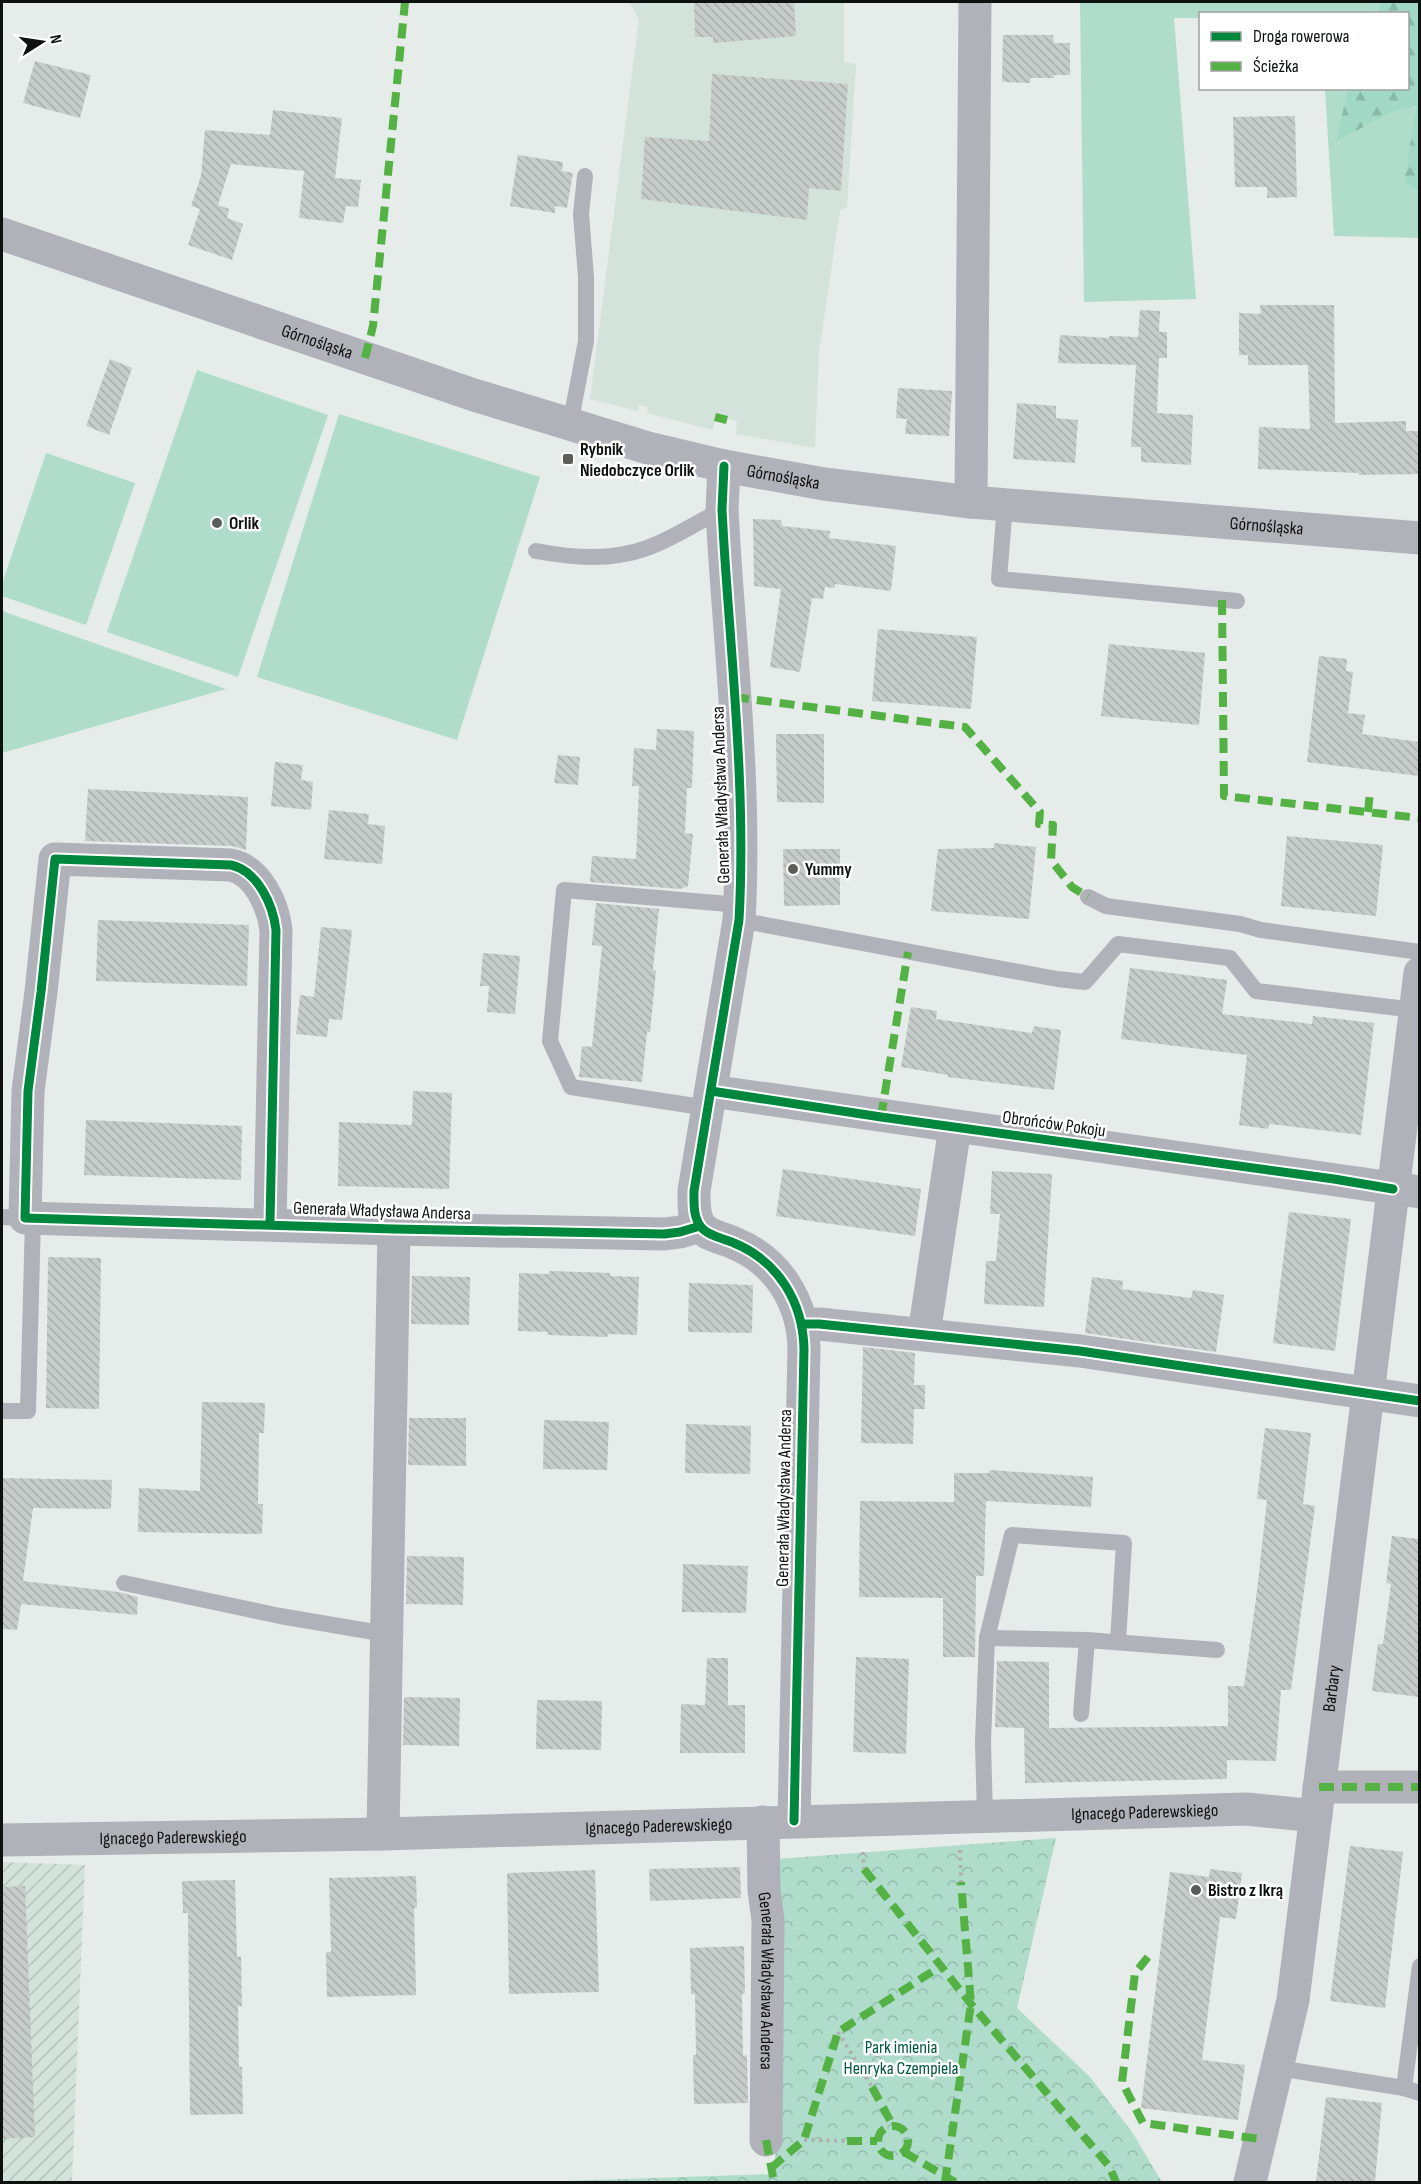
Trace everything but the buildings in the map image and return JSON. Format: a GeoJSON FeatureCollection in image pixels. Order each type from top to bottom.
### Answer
{"type":"FeatureCollection","features":[{"type":"Feature","properties":{"kind":"street"},"geometry":{"type":"LineString","coordinates":[[970,502],[975,2]]}},
{"type":"Feature","properties":{"kind":"street","name":"Górnośląska"},"geometry":{"type":"LineString","coordinates":[[5,239],[462,391],[648,448],[724,466],[853,488],[970,502],[1419,538]]}},
{"type":"Feature","properties":{"kind":"street","name":"Generała Władysława Andersa"},"geometry":{"type":"LineString","coordinates":[[724,466],[722,510],[742,840],[739,913],[693,1191],[695,1216],[700,1226],[707,1232],[748,1250],[763,1262],[794,1296],[802,1324],[803,1360],[778,1822],[764,1890],[768,1920],[766,2140]]}},
{"type":"Feature","properties":{"kind":"street"},"geometry":{"type":"LineString","coordinates":[[20,1218],[28,1091],[55,859],[231,865],[241,867],[254,878],[271,908],[276,930],[270,1224]]}},
{"type":"Feature","properties":{"kind":"street","name":"Barbary"},"geometry":{"type":"LineString","coordinates":[[1250,2182],[1293,2000],[1367,1392],[1406,1191],[1419,973]]}},
{"type":"Feature","properties":{"kind":"street","name":"Obrońców Pokoju"},"geometry":{"type":"LineString","coordinates":[[709,1100],[955,1127],[1406,1191]]}},
{"type":"Feature","properties":{"kind":"street"},"geometry":{"type":"LineString","coordinates":[[924,1334],[955,1127]]}},
{"type":"Feature","properties":{"kind":"street","name":"Generała Władysława Andersa"},"geometry":{"type":"LineString","coordinates":[[20,1218],[664,1234],[700,1226]]}},
{"type":"Feature","properties":{"kind":"street"},"geometry":{"type":"LineString","coordinates":[[383,1834],[394,1229]]}},
{"type":"Feature","properties":{"kind":"street"},"geometry":{"type":"LineString","coordinates":[[802,1324],[924,1334],[1080,1352],[1419,1401]]}},
{"type":"Feature","properties":{"kind":"street","name":"Ignacego Paderewskiego"},"geometry":{"type":"LineString","coordinates":[[2,1840],[383,1834],[1246,1809],[1419,1787]]}},
{"type":"Feature","properties":{"kind":"lane"},"geometry":{"type":"LineString","coordinates":[[570,425],[586,341],[586,277],[581,214],[585,176]]}},
{"type":"Feature","properties":{"kind":"lane"},"geometry":{"type":"LineString","coordinates":[[1005,505],[999,579],[1237,601]]}},
{"type":"Feature","properties":{"kind":"lane"},"geometry":{"type":"LineString","coordinates":[[536,551],[588,557],[635,552],[659,543],[722,510]]}},
{"type":"Feature","properties":{"kind":"lane"},"geometry":{"type":"LineString","coordinates":[[709,1100],[572,1087],[550,1041],[564,890],[739,913],[1045,977],[1085,982],[1118,944],[1230,958],[1256,991],[1415,1010]]}},
{"type":"Feature","properties":{"kind":"lane"},"geometry":{"type":"LineString","coordinates":[[1088,897],[1106,906],[1419,952]]}},
{"type":"Feature","properties":{"kind":"lane"},"geometry":{"type":"LineString","coordinates":[[2,1411],[28,1411],[20,1218]]}},
{"type":"Feature","properties":{"kind":"lane"},"geometry":{"type":"LineString","coordinates":[[985,1818],[983,1742],[987,1638],[1012,1535],[1124,1543],[1118,1642]]}},
{"type":"Feature","properties":{"kind":"lane"},"geometry":{"type":"LineString","coordinates":[[124,1583],[280,1616],[386,1634]]}},
{"type":"Feature","properties":{"kind":"lane"},"geometry":{"type":"LineString","coordinates":[[987,1638],[1087,1640],[1217,1650]]}},
{"type":"Feature","properties":{"kind":"lane"},"geometry":{"type":"LineString","coordinates":[[1081,1714],[1087,1640]]}},
{"type":"Feature","properties":{"kind":"lane"},"geometry":{"type":"LineString","coordinates":[[1278,2068],[1412,2091],[1419,1966]]}},
{"type":"Feature","properties":{"kind":"path"},"geometry":{"type":"LineString","coordinates":[[838,2032],[872,2087]]}},
{"type":"Feature","properties":{"kind":"path"},"geometry":{"type":"LineString","coordinates":[[804,2140],[847,2141]]}},
{"type":"Feature","properties":{"kind":"shaded area"},"geometry":{"type":"Polygon","coordinates":[[[629,2],[844,2],[844,62],[856,64],[847,207],[840,210],[819,352],[815,448],[736,434],[737,421],[716,415],[713,430],[647,413],[648,407],[639,405],[638,411],[590,399],[639,19],[629,2]]]}},
{"type":"Feature","properties":{"kind":"shaded area"},"geometry":{"type":"Polygon","coordinates":[[[2,1862],[85,1865],[72,2182],[2,2182],[2,1862]]]}},
{"type":"Feature","properties":{"kind":"green space"},"geometry":{"type":"Polygon","coordinates":[[[1080,2],[1379,2],[1377,12],[1199,12],[1199,18],[1174,18],[1196,299],[1084,302],[1080,2]]]}},
{"type":"Feature","properties":{"kind":"green space"},"geometry":{"type":"Polygon","coordinates":[[[1379,2],[1419,2],[1419,192],[1404,181],[1417,106],[1393,112],[1336,141],[1348,90],[1409,90],[1409,12],[1377,12],[1379,2]]]}},
{"type":"Feature","properties":{"kind":"green space"},"geometry":{"type":"Polygon","coordinates":[[[1325,90],[1348,90],[1337,140],[1393,112],[1418,106],[1404,180],[1419,192],[1419,238],[1334,236],[1325,90]]]}},
{"type":"Feature","properties":{"kind":"green space","name":"Orlik"},"geometry":{"type":"Polygon","coordinates":[[[197,370],[328,415],[238,677],[107,632],[197,370]]]}},
{"type":"Feature","properties":{"kind":"green space"},"geometry":{"type":"Polygon","coordinates":[[[339,414],[540,477],[457,740],[257,677],[339,414]]]}},
{"type":"Feature","properties":{"kind":"green space"},"geometry":{"type":"Polygon","coordinates":[[[46,453],[135,483],[86,625],[2,596],[2,584],[46,453]]]}},
{"type":"Feature","properties":{"kind":"green space"},"geometry":{"type":"Polygon","coordinates":[[[2,611],[226,689],[2,753],[2,611]]]}},
{"type":"Feature","properties":{"kind":"green space","name":"Park imienia Henryka Czempiela"},"geometry":{"type":"Polygon","coordinates":[[[1056,1838],[1017,2008],[1090,2077],[1132,2132],[1162,2182],[537,2182],[775,2174],[777,1859],[1056,1838]]]}},
{"type":"Feature","properties":{"kind":"marked path"},"geometry":{"type":"LineString","coordinates":[[365,358],[373,326],[405,2]]}},
{"type":"Feature","properties":{"kind":"marked path"},"geometry":{"type":"LineString","coordinates":[[715,417],[727,420]]}},
{"type":"Feature","properties":{"kind":"marked path"},"geometry":{"type":"LineString","coordinates":[[1222,600],[1224,796],[1420,818]]}},
{"type":"Feature","properties":{"kind":"marked path"},"geometry":{"type":"LineString","coordinates":[[734,697],[965,727],[1040,812],[1039,824],[1053,825],[1051,860],[1072,887],[1088,897]]}},
{"type":"Feature","properties":{"kind":"marked path"},"geometry":{"type":"LineString","coordinates":[[1368,812],[1370,791]]}},
{"type":"Feature","properties":{"kind":"marked path"},"geometry":{"type":"LineString","coordinates":[[881,1117],[908,952]]}},
{"type":"Feature","properties":{"kind":"marked path"},"geometry":{"type":"LineString","coordinates":[[1319,1787],[1420,1787]]}},
{"type":"Feature","properties":{"kind":"marked path"},"geometry":{"type":"LineString","coordinates":[[864,1869],[971,2004],[1109,2166],[1116,2182]]}},
{"type":"Feature","properties":{"kind":"marked path"},"geometry":{"type":"LineString","coordinates":[[945,2182],[971,2004],[961,1882]]}},
{"type":"Feature","properties":{"kind":"marked path"},"geometry":{"type":"LineString","coordinates":[[1148,1957],[1135,1973],[1122,2082],[1143,2123],[1260,2139]]}},
{"type":"Feature","properties":{"kind":"marked path"},"geometry":{"type":"LineString","coordinates":[[771,2168],[804,2140],[838,2032],[941,1966]]}},
{"type":"Feature","properties":{"kind":"marked path"},"geometry":{"type":"LineString","coordinates":[[872,2087],[893,2126]]}},
{"type":"Feature","properties":{"kind":"marked path"},"geometry":{"type":"LineString","coordinates":[[893,2126],[904,2130],[908,2141],[904,2152],[893,2156],[882,2152],[878,2141],[882,2130],[893,2126]]}},
{"type":"Feature","properties":{"kind":"marked path"},"geometry":{"type":"LineString","coordinates":[[766,2140],[774,2182]]}},
{"type":"Feature","properties":{"kind":"marked path"},"geometry":{"type":"LineString","coordinates":[[847,2141],[877,2141]]}},
{"type":"Feature","properties":{"kind":"marked path"},"geometry":{"type":"LineString","coordinates":[[904,2152],[955,2182]]}},
{"type":"Feature","properties":{"kind":"cycle path"},"geometry":{"type":"LineString","coordinates":[[724,466],[722,510],[739,779],[741,873],[739,920],[694,1191],[694,1205],[695,1214],[704,1230],[750,1251],[775,1272],[793,1300],[803,1332],[794,1821]]}},
{"type":"Feature","properties":{"kind":"cycle path"},"geometry":{"type":"LineString","coordinates":[[270,1224],[276,930],[268,900],[249,874],[231,865],[55,859],[28,1091],[25,1218],[664,1234],[700,1226]]}},
{"type":"Feature","properties":{"kind":"cycle path"},"geometry":{"type":"LineString","coordinates":[[711,1091],[1393,1189]]}},
{"type":"Feature","properties":{"kind":"cycle path"},"geometry":{"type":"LineString","coordinates":[[802,1324],[1080,1351],[1420,1401]]}},
{"type":"Feature","properties":{"kind":"place","name":"Rybnik Niedobczyce Orlik"},"geometry":{"type":"Point","coordinates":[568,459]}},
{"type":"Feature","properties":{"kind":"place","name":"Orlik"},"geometry":{"type":"Point","coordinates":[217,523]}},
{"type":"Feature","properties":{"kind":"place","name":"Yummy"},"geometry":{"type":"Point","coordinates":[793,869]}},
{"type":"Feature","properties":{"kind":"place","name":"Bistro z Ikrą"},"geometry":{"type":"Point","coordinates":[1196,1890]}}]}
